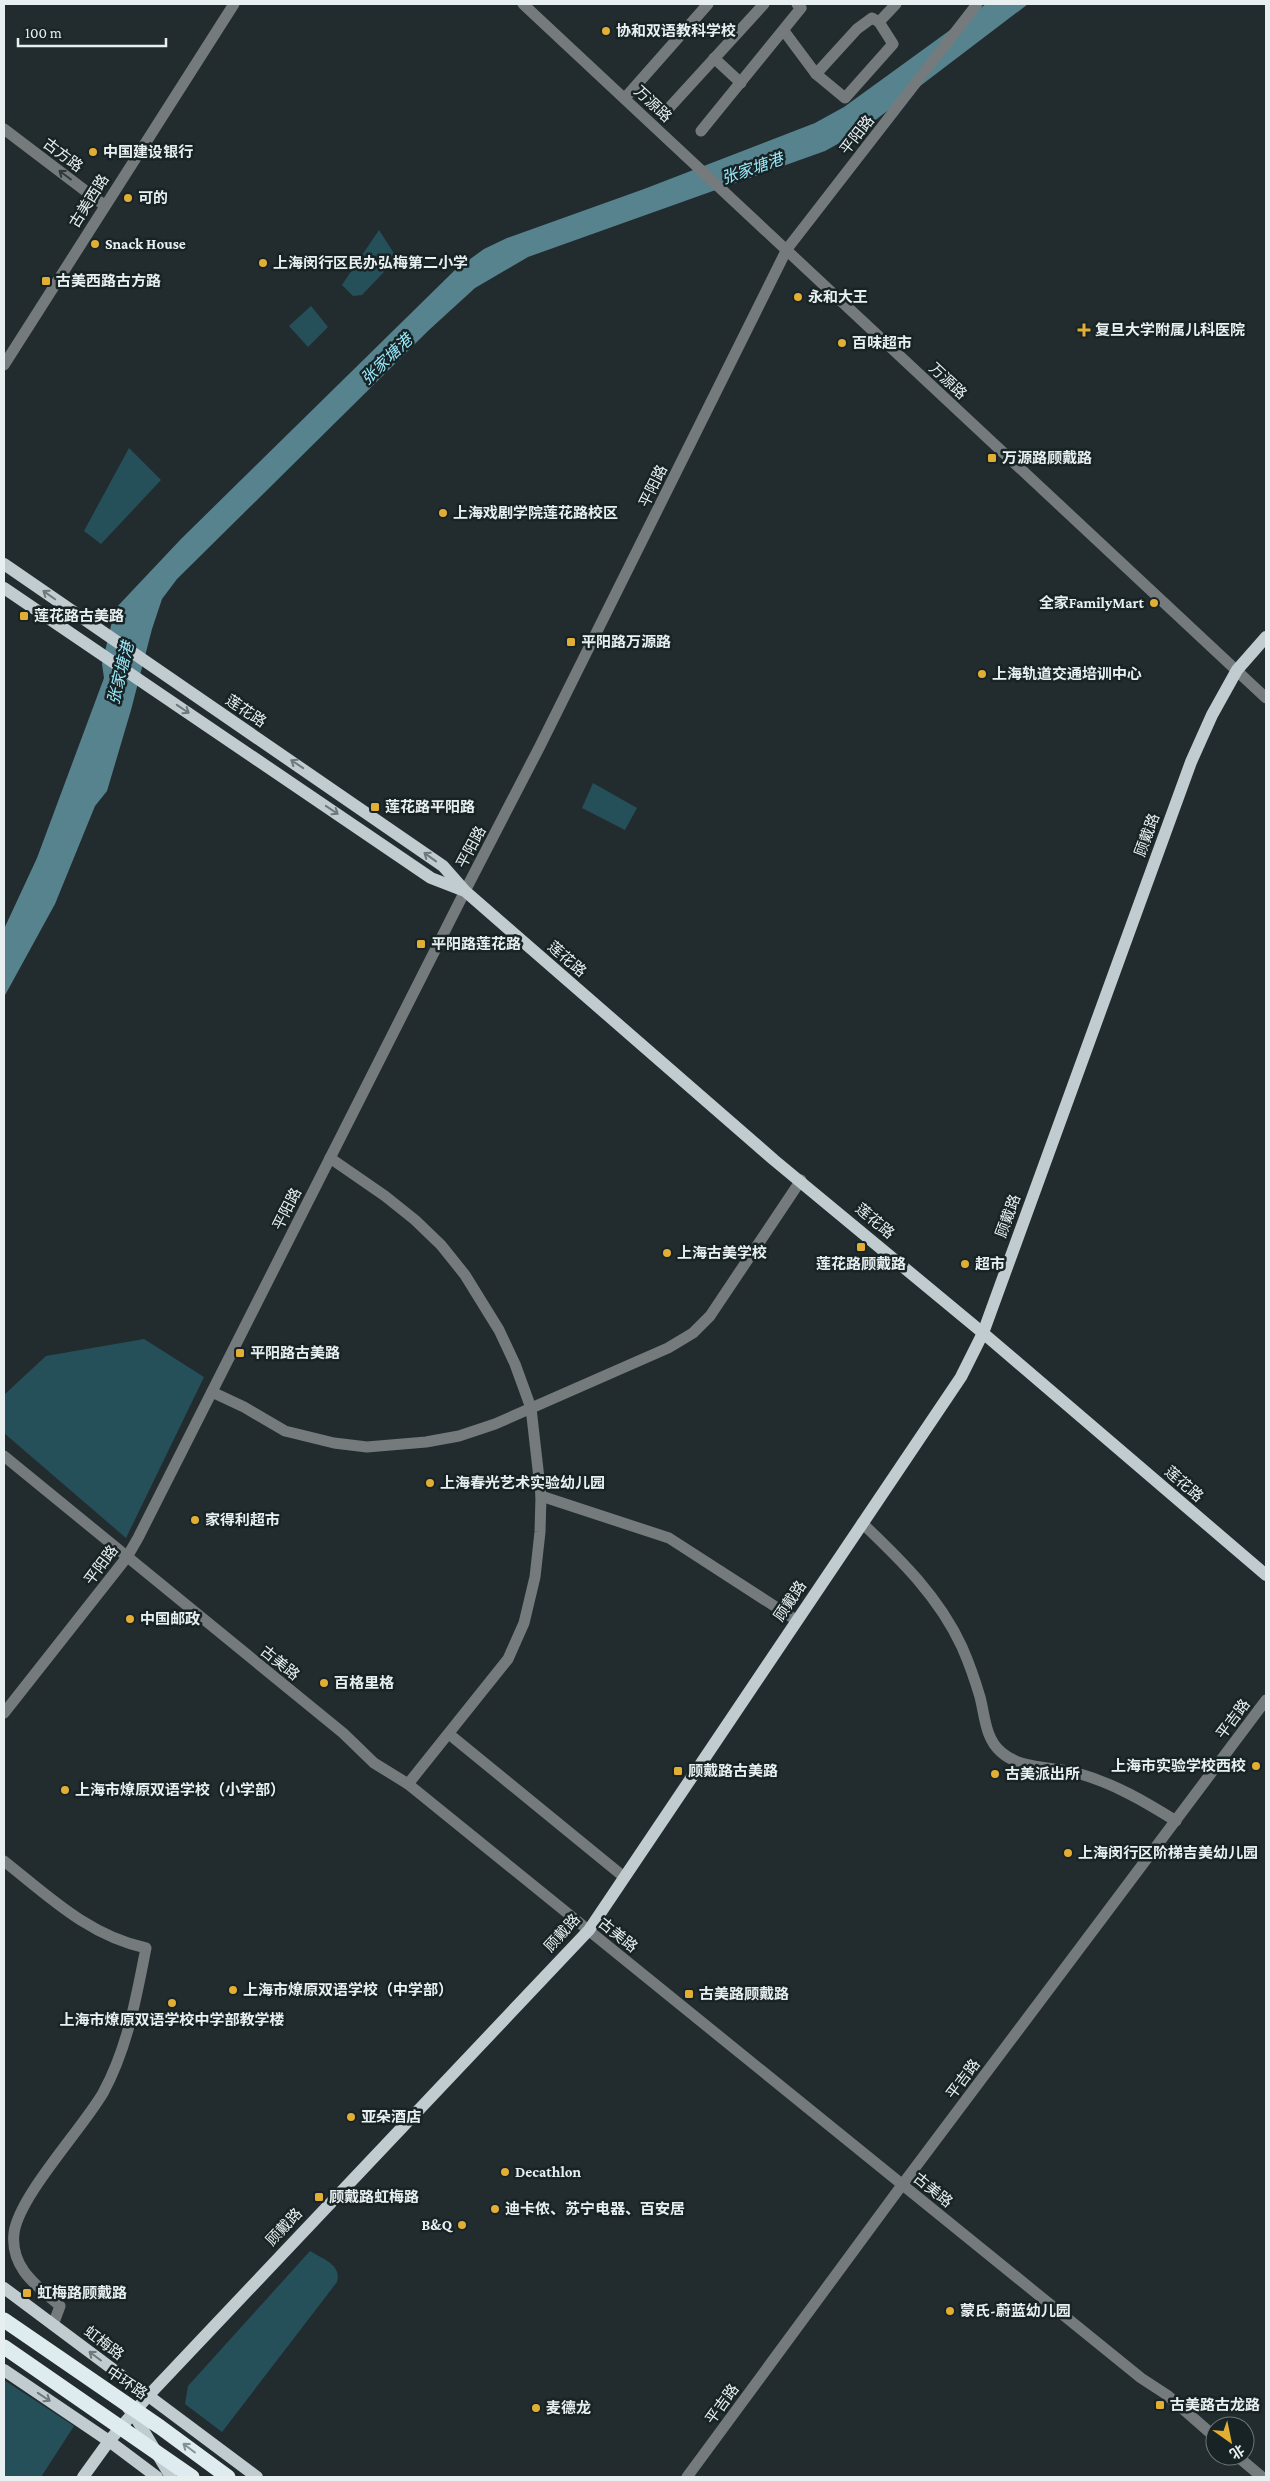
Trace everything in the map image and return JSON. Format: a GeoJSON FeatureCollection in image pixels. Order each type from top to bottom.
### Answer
{"type":"FeatureCollection","features":[{"type":"Feature","properties":{"kind":"highway","name":"中环路"},"geometry":{"type":"LineString","coordinates":[[4,2320],[160,2427],[228,2477]]}},
{"type":"Feature","properties":{"kind":"highway"},"geometry":{"type":"LineString","coordinates":[[4,2347],[192,2477]]}},
{"type":"Feature","properties":{"kind":"highway"},"geometry":{"type":"LineString","coordinates":[[4,2355],[146,2444]]}},
{"type":"Feature","properties":{"kind":"main road","name":"莲花路"},"geometry":{"type":"LineString","coordinates":[[4,564],[360,807],[443,866],[465,891],[766,1153],[983,1332],[1266,1576]]}},
{"type":"Feature","properties":{"kind":"main road","name":"莲花路"},"geometry":{"type":"LineString","coordinates":[[4,588],[431,878],[465,891]]}},
{"type":"Feature","properties":{"kind":"main road","name":"顾戴路"},"geometry":{"type":"LineString","coordinates":[[83,2477],[109,2440],[148,2396],[589,1930],[961,1377],[983,1332],[1191,762],[1212,715],[1237,670],[1266,637]]}},
{"type":"Feature","properties":{"kind":"main road","name":"虹梅路"},"geometry":{"type":"LineString","coordinates":[[4,2288],[256,2477]]}},
{"type":"Feature","properties":{"kind":"main road"},"geometry":{"type":"LineString","coordinates":[[4,2316],[133,2413],[171,2477]]}},
{"type":"Feature","properties":{"kind":"main road"},"geometry":{"type":"LineString","coordinates":[[4,2370],[109,2440],[157,2477]]}},
{"type":"Feature","properties":{"kind":"street","name":"古美西路"},"geometry":{"type":"LineString","coordinates":[[4,365],[104,205],[234,4]]}},
{"type":"Feature","properties":{"kind":"street","name":"万源路"},"geometry":{"type":"LineString","coordinates":[[523,4],[1266,698]]}},
{"type":"Feature","properties":{"kind":"street"},"geometry":{"type":"LineString","coordinates":[[625,98],[708,4]]}},
{"type":"Feature","properties":{"kind":"street"},"geometry":{"type":"LineString","coordinates":[[669,108],[764,4]]}},
{"type":"Feature","properties":{"kind":"street"},"geometry":{"type":"LineString","coordinates":[[701,131],[784,31],[801,8],[797,4]]}},
{"type":"Feature","properties":{"kind":"street"},"geometry":{"type":"LineString","coordinates":[[879,22],[896,4]]}},
{"type":"Feature","properties":{"kind":"street","name":"平阳路"},"geometry":{"type":"LineString","coordinates":[[4,1713],[127,1557],[540,746],[787,249],[974,8]]}},
{"type":"Feature","properties":{"kind":"street"},"geometry":{"type":"LineString","coordinates":[[784,31],[816,74],[845,98],[893,44],[879,22],[872,18],[857,29],[816,74]]}},
{"type":"Feature","properties":{"kind":"street"},"geometry":{"type":"LineString","coordinates":[[714,58],[741,83]]}},
{"type":"Feature","properties":{"kind":"street","name":"古方路"},"geometry":{"type":"LineString","coordinates":[[4,130],[104,205]]}},
{"type":"Feature","properties":{"kind":"street"},"geometry":{"type":"LineString","coordinates":[[330,1158],[385,1196],[415,1220],[441,1244],[466,1275],[499,1330],[515,1364],[531,1408],[541,1496],[540,1532],[535,1577],[524,1623],[508,1659],[408,1784]]}},
{"type":"Feature","properties":{"kind":"street"},"geometry":{"type":"LineString","coordinates":[[212,1392],[244,1407],[285,1431],[334,1443],[367,1448],[426,1442],[459,1436],[495,1424],[668,1348],[693,1333],[710,1316],[801,1180]]}},
{"type":"Feature","properties":{"kind":"street","name":"古美路"},"geometry":{"type":"LineString","coordinates":[[4,1456],[343,1734],[374,1763],[408,1784],[1141,2378],[1167,2395],[1205,2428]]}},
{"type":"Feature","properties":{"kind":"street"},"geometry":{"type":"LineString","coordinates":[[541,1496],[669,1538],[796,1620]]}},
{"type":"Feature","properties":{"kind":"street"},"geometry":{"type":"LineString","coordinates":[[862,1523],[910,1570],[945,1616],[962,1646],[975,1680],[989,1735],[999,1751],[1023,1764],[1076,1772],[1104,1782],[1128,1792],[1176,1821]]}},
{"type":"Feature","properties":{"kind":"street","name":"平吉路"},"geometry":{"type":"LineString","coordinates":[[687,2477],[902,2185],[1266,1700]]}},
{"type":"Feature","properties":{"kind":"street"},"geometry":{"type":"LineString","coordinates":[[449,1734],[624,1877]]}},
{"type":"Feature","properties":{"kind":"street"},"geometry":{"type":"LineString","coordinates":[[4,1861],[91,1928],[109,1937],[146,1948],[128,2035],[121,2057],[90,2114],[35,2190],[20,2215],[14,2232],[17,2263],[26,2276],[60,2306],[53,2325]]}},
{"type":"Feature","properties":{"kind":"street"},"geometry":{"type":"LineString","coordinates":[[1249,2466],[1262,2477]]}},
{"type":"Feature","properties":{"kind":"shaded area"},"geometry":{"type":"Polygon","coordinates":[[[379,230],[395,255],[383,273],[362,295],[353,296],[342,285],[379,230]]]}},
{"type":"Feature","properties":{"kind":"shaded area"},"geometry":{"type":"Polygon","coordinates":[[[311,306],[328,327],[308,347],[289,326],[311,306]]]}},
{"type":"Feature","properties":{"kind":"shaded area"},"geometry":{"type":"Polygon","coordinates":[[[129,448],[161,480],[101,544],[84,531],[129,448]]]}},
{"type":"Feature","properties":{"kind":"shaded area"},"geometry":{"type":"Polygon","coordinates":[[[593,783],[637,808],[625,830],[582,808],[593,783]]]}},
{"type":"Feature","properties":{"kind":"shaded area"},"geometry":{"type":"Polygon","coordinates":[[[144,1339],[204,1377],[126,1538],[4,1433],[4,1395],[46,1356],[144,1339]]]}},
{"type":"Feature","properties":{"kind":"shaded area"},"geometry":{"type":"Polygon","coordinates":[[[310,2251],[334,2267],[338,2276],[337,2282],[222,2432],[185,2404],[188,2386],[310,2251]]]}},
{"type":"Feature","properties":{"kind":"shaded area"},"geometry":{"type":"Polygon","coordinates":[[[4,2380],[74,2426],[41,2477],[4,2477],[4,2380]]]}},
{"type":"Feature","properties":{"kind":"water","name":"张家塘港"},"geometry":{"type":"Polygon","coordinates":[[[986,4],[1028,4],[861,131],[825,151],[528,257],[475,288],[429,330],[177,579],[162,599],[152,629],[107,791],[95,806],[55,904],[4,997],[4,929],[37,858],[104,678],[102,664],[115,609],[181,539],[455,270],[484,249],[507,238],[644,189],[815,123],[844,107],[986,4]]]}},
{"type":"Feature","properties":{"kind":"place","name":"协和双语教科学校"},"geometry":{"type":"Point","coordinates":[606,31]}},
{"type":"Feature","properties":{"kind":"place","name":"中国建设银行"},"geometry":{"type":"Point","coordinates":[93,152]}},
{"type":"Feature","properties":{"kind":"place","name":"可的"},"geometry":{"type":"Point","coordinates":[128,198]}},
{"type":"Feature","properties":{"kind":"place","name":"Snack House"},"geometry":{"type":"Point","coordinates":[95,244]}},
{"type":"Feature","properties":{"kind":"place","name":"上海闵行区民办弘梅第二小学"},"geometry":{"type":"Point","coordinates":[263,263]}},
{"type":"Feature","properties":{"kind":"place","name":"古美西路古方路"},"geometry":{"type":"Point","coordinates":[46,281]}},
{"type":"Feature","properties":{"kind":"place","name":"永和大王"},"geometry":{"type":"Point","coordinates":[798,297]}},
{"type":"Feature","properties":{"kind":"place","name":"复旦大学附属儿科医院"},"geometry":{"type":"Point","coordinates":[1084,330]}},
{"type":"Feature","properties":{"kind":"place","name":"百味超市"},"geometry":{"type":"Point","coordinates":[842,343]}},
{"type":"Feature","properties":{"kind":"place","name":"万源路顾戴路"},"geometry":{"type":"Point","coordinates":[992,458]}},
{"type":"Feature","properties":{"kind":"place","name":"上海戏剧学院莲花路校区"},"geometry":{"type":"Point","coordinates":[443,513]}},
{"type":"Feature","properties":{"kind":"place","name":"全家FamilyMart"},"geometry":{"type":"Point","coordinates":[1154,603]}},
{"type":"Feature","properties":{"kind":"place","name":"莲花路古美路"},"geometry":{"type":"Point","coordinates":[24,616]}},
{"type":"Feature","properties":{"kind":"place","name":"平阳路万源路"},"geometry":{"type":"Point","coordinates":[571,642]}},
{"type":"Feature","properties":{"kind":"place","name":"上海轨道交通培训中心"},"geometry":{"type":"Point","coordinates":[982,674]}},
{"type":"Feature","properties":{"kind":"place","name":"莲花路平阳路"},"geometry":{"type":"Point","coordinates":[375,807]}},
{"type":"Feature","properties":{"kind":"place","name":"平阳路莲花路"},"geometry":{"type":"Point","coordinates":[421,944]}},
{"type":"Feature","properties":{"kind":"place","name":"莲花路顾戴路"},"geometry":{"type":"Point","coordinates":[861,1247]}},
{"type":"Feature","properties":{"kind":"place","name":"上海古美学校"},"geometry":{"type":"Point","coordinates":[667,1253]}},
{"type":"Feature","properties":{"kind":"place","name":"超市"},"geometry":{"type":"Point","coordinates":[965,1264]}},
{"type":"Feature","properties":{"kind":"place","name":"平阳路古美路"},"geometry":{"type":"Point","coordinates":[240,1353]}},
{"type":"Feature","properties":{"kind":"place","name":"上海春光艺术实验幼儿园"},"geometry":{"type":"Point","coordinates":[430,1483]}},
{"type":"Feature","properties":{"kind":"place","name":"家得利超市"},"geometry":{"type":"Point","coordinates":[195,1520]}},
{"type":"Feature","properties":{"kind":"place","name":"中国邮政"},"geometry":{"type":"Point","coordinates":[130,1619]}},
{"type":"Feature","properties":{"kind":"place","name":"百格里格"},"geometry":{"type":"Point","coordinates":[324,1683]}},
{"type":"Feature","properties":{"kind":"place","name":"上海市实验学校西校"},"geometry":{"type":"Point","coordinates":[1256,1766]}},
{"type":"Feature","properties":{"kind":"place","name":"顾戴路古美路"},"geometry":{"type":"Point","coordinates":[678,1771]}},
{"type":"Feature","properties":{"kind":"place","name":"古美派出所"},"geometry":{"type":"Point","coordinates":[995,1774]}},
{"type":"Feature","properties":{"kind":"place","name":"上海市燎原双语学校（小学部）"},"geometry":{"type":"Point","coordinates":[65,1790]}},
{"type":"Feature","properties":{"kind":"place","name":"上海闵行区阶梯吉美幼儿园"},"geometry":{"type":"Point","coordinates":[1068,1853]}},
{"type":"Feature","properties":{"kind":"place","name":"上海市燎原双语学校（中学部）"},"geometry":{"type":"Point","coordinates":[233,1990]}},
{"type":"Feature","properties":{"kind":"place","name":"古美路顾戴路"},"geometry":{"type":"Point","coordinates":[689,1994]}},
{"type":"Feature","properties":{"kind":"place","name":"上海市燎原双语学校中学部教学楼"},"geometry":{"type":"Point","coordinates":[172,2003]}},
{"type":"Feature","properties":{"kind":"place","name":"亚朵酒店"},"geometry":{"type":"Point","coordinates":[351,2117]}},
{"type":"Feature","properties":{"kind":"place","name":"Decathlon"},"geometry":{"type":"Point","coordinates":[505,2172]}},
{"type":"Feature","properties":{"kind":"place","name":"顾戴路虹梅路"},"geometry":{"type":"Point","coordinates":[319,2197]}},
{"type":"Feature","properties":{"kind":"place","name":"迪卡侬、苏宁电器、百安居"},"geometry":{"type":"Point","coordinates":[495,2209]}},
{"type":"Feature","properties":{"kind":"place","name":"B&Q"},"geometry":{"type":"Point","coordinates":[462,2225]}},
{"type":"Feature","properties":{"kind":"place","name":"虹梅路顾戴路"},"geometry":{"type":"Point","coordinates":[27,2293]}},
{"type":"Feature","properties":{"kind":"place","name":"蒙氏-蔚蓝幼儿园"},"geometry":{"type":"Point","coordinates":[950,2311]}},
{"type":"Feature","properties":{"kind":"place","name":"古美路古龙路"},"geometry":{"type":"Point","coordinates":[1160,2405]}},
{"type":"Feature","properties":{"kind":"place","name":"麦德龙"},"geometry":{"type":"Point","coordinates":[536,2408]}}]}
